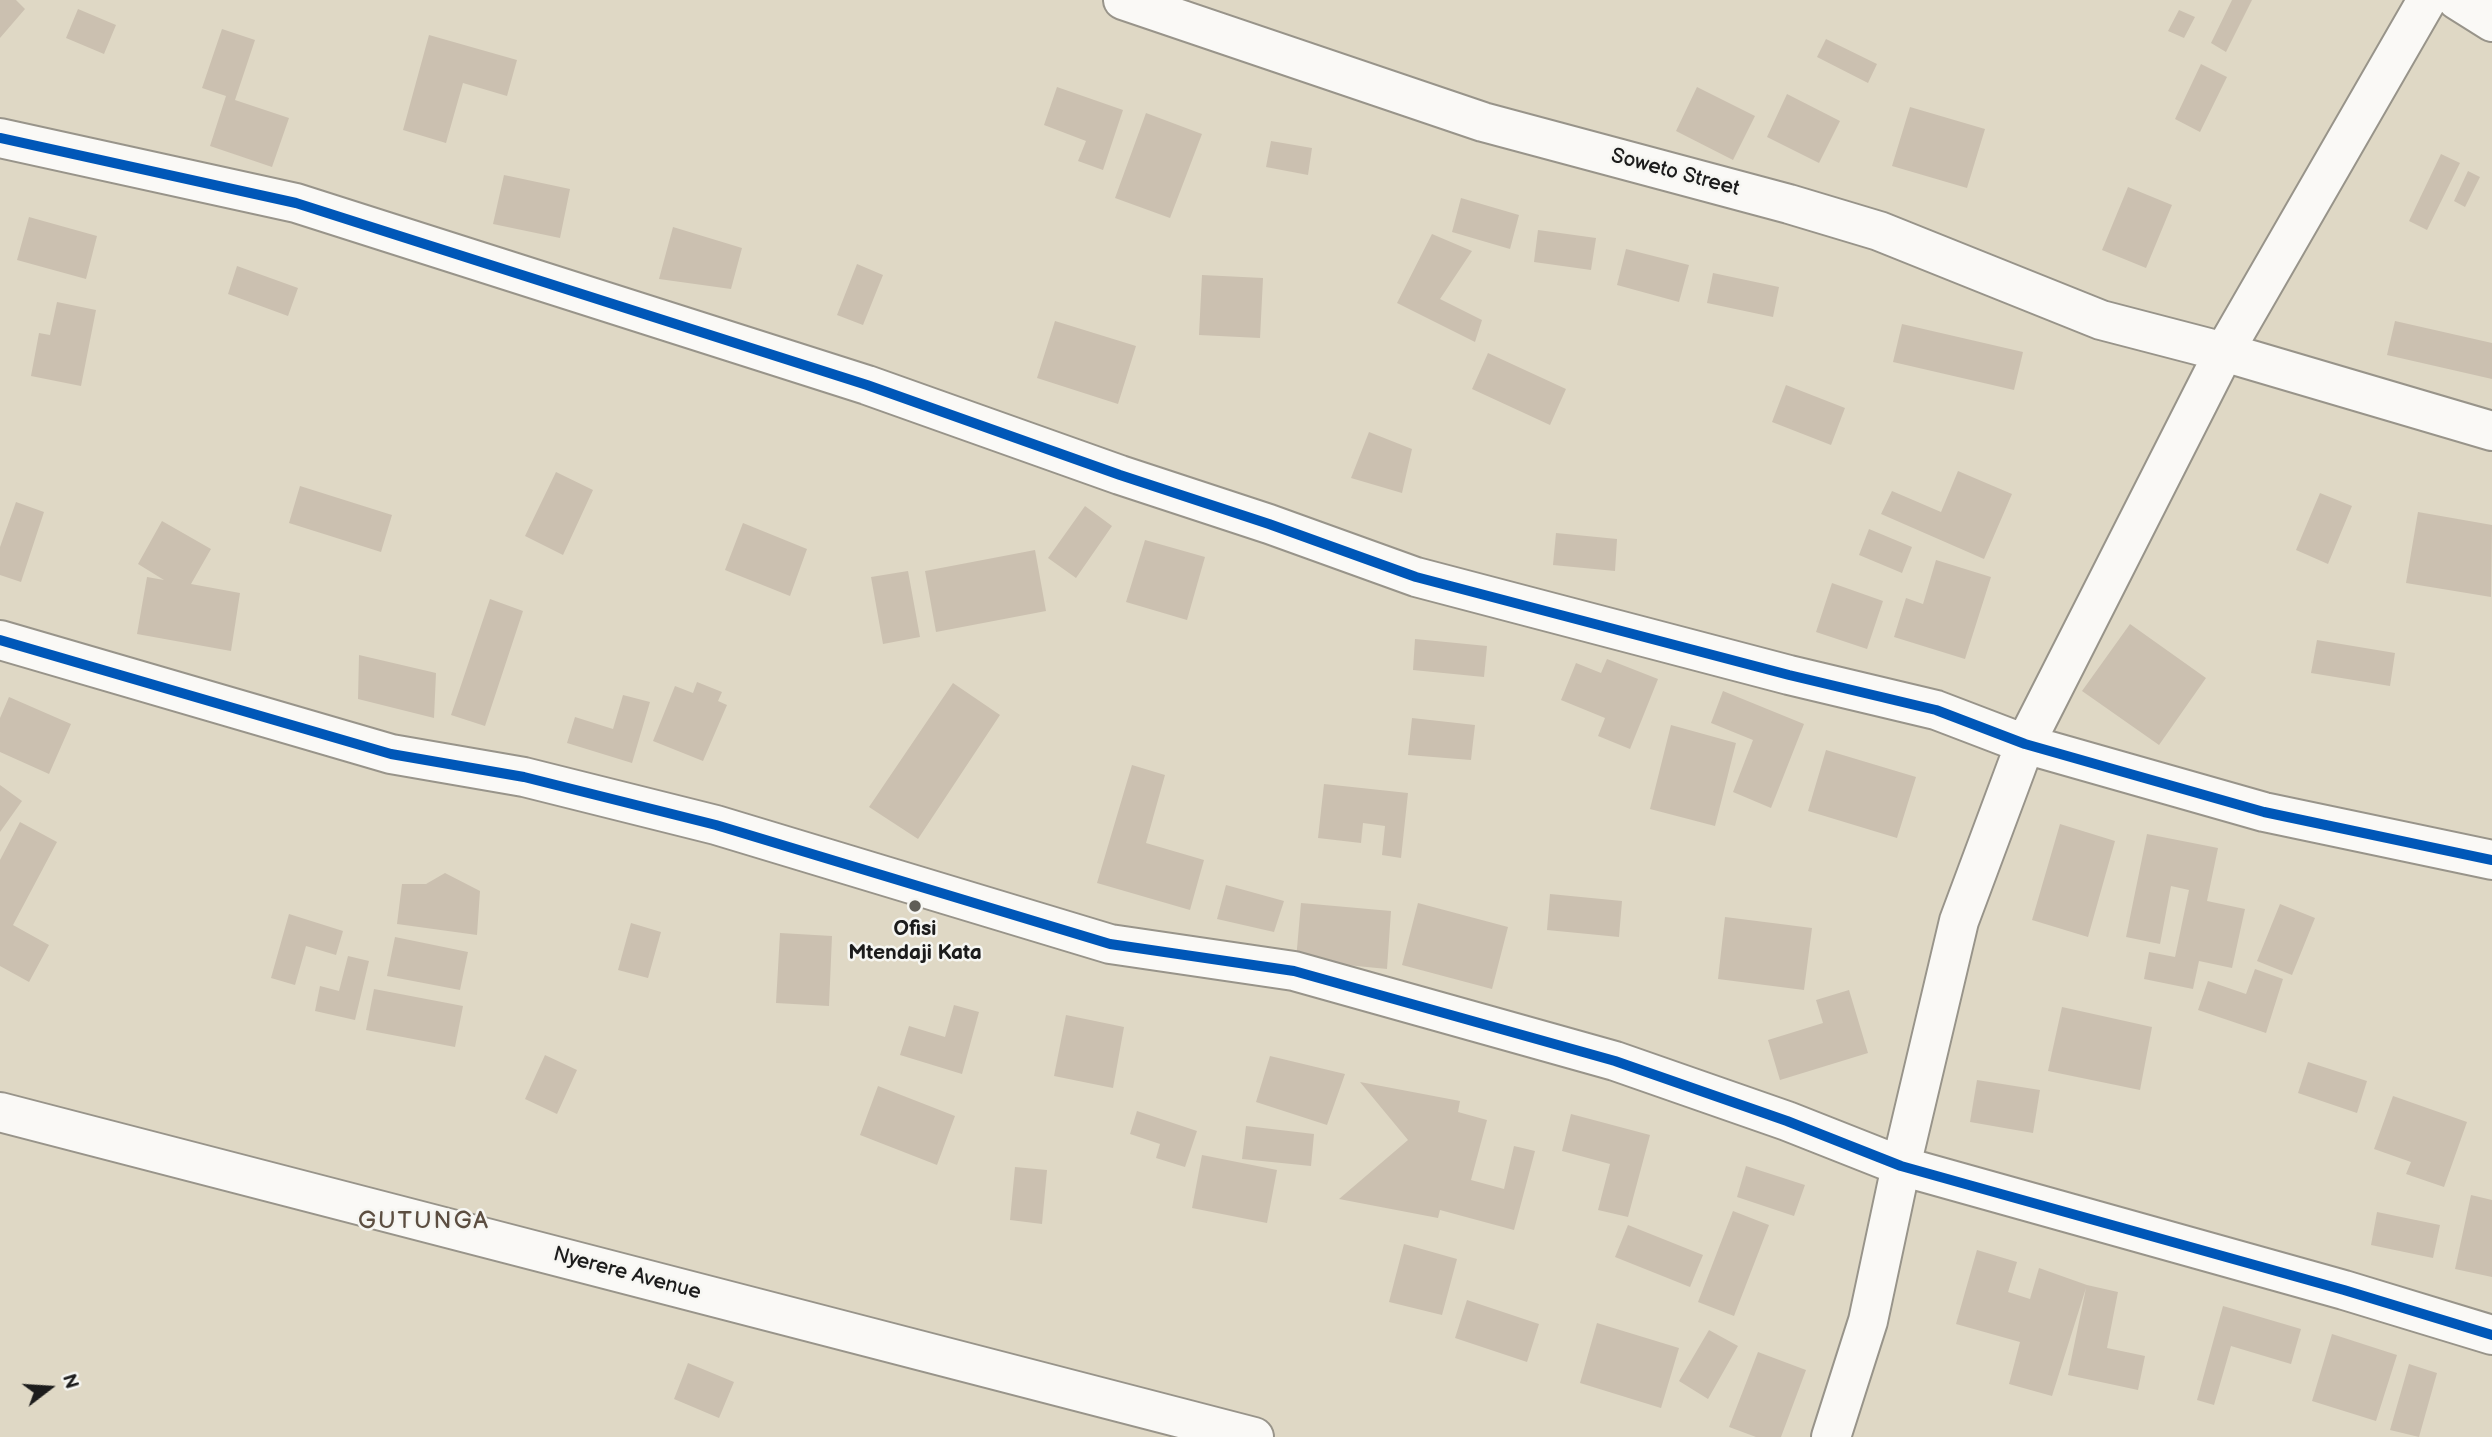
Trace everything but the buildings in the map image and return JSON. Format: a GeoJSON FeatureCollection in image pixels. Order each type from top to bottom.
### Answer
{"type":"FeatureCollection","features":[{"type":"Feature","properties":{"kind":"street","name":"Soweto Street"},"geometry":{"type":"LineString","coordinates":[[1124,0],[1483,122],[1776,200],[1880,231],[2101,320],[2224,352],[2492,431]]}},
{"type":"Feature","properties":{"kind":"street"},"geometry":{"type":"LineString","coordinates":[[1831,1437],[1868,1321],[1901,1166],[1959,921],[2025,744],[2224,352],[2427,0]]}},
{"type":"Feature","properties":{"kind":"street"},"geometry":{"type":"LineString","coordinates":[[2458,0],[2492,22]]}},
{"type":"Feature","properties":{"kind":"street"},"geometry":{"type":"LineString","coordinates":[[0,138],[296,203],[867,385],[1416,577],[1789,675],[1936,710],[2025,744],[2264,812],[2492,860]]}},
{"type":"Feature","properties":{"kind":"street"},"geometry":{"type":"LineString","coordinates":[[0,640],[391,754],[524,777],[716,825],[1110,944],[1294,971],[1615,1061],[1787,1121],[1901,1166],[2344,1290],[2492,1335]]}},
{"type":"Feature","properties":{"kind":"street","name":"Nyerere Avenue"},"geometry":{"type":"LineString","coordinates":[[0,1112],[1254,1437]]}},
{"type":"Feature","properties":{"kind":"cycle path"},"geometry":{"type":"LineString","coordinates":[[0,138],[296,203],[867,385],[1416,577],[1789,675],[1936,710],[2025,744],[2264,812],[2492,860]]}},
{"type":"Feature","properties":{"kind":"cycle path"},"geometry":{"type":"LineString","coordinates":[[0,640],[391,754],[524,777],[716,825],[1110,944],[1294,971],[1615,1061],[1787,1121],[1901,1166],[2344,1290],[2492,1335]]}},
{"type":"Feature","properties":{"kind":"place","name":"Ofisi Mtendaji Kata"},"geometry":{"type":"Point","coordinates":[915,906]}},
{"type":"Feature","properties":{"kind":"district","name":"GUTUNGA"},"geometry":{"type":"Point","coordinates":[424,1222]}}]}
